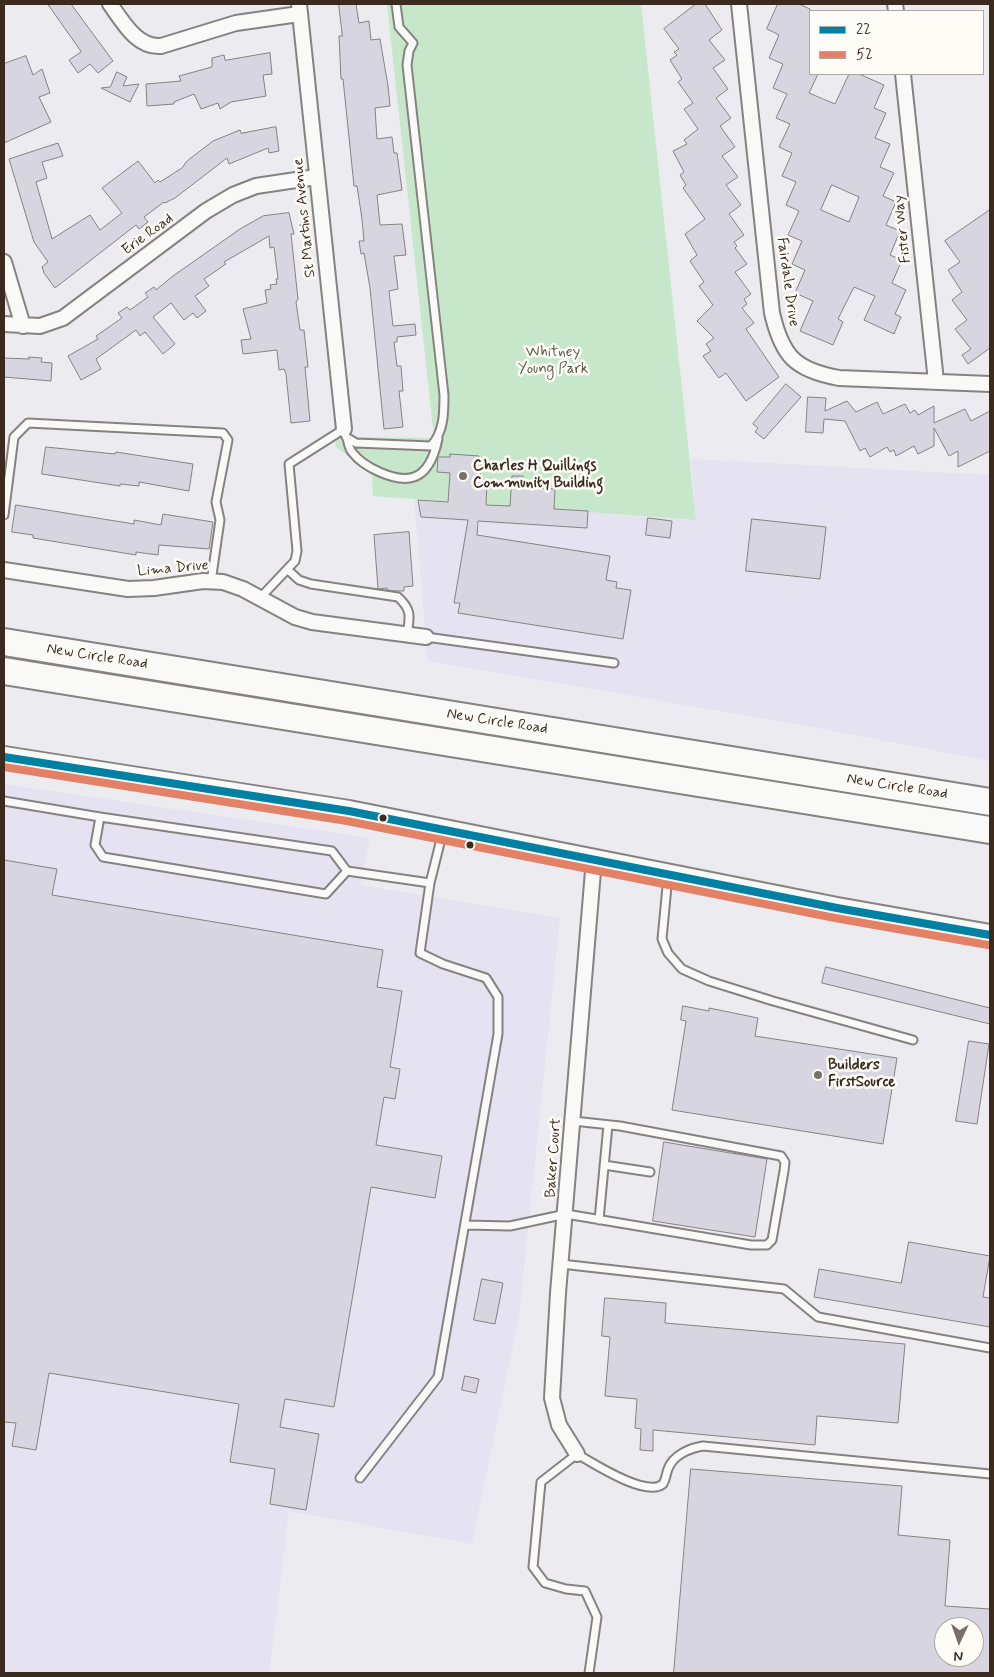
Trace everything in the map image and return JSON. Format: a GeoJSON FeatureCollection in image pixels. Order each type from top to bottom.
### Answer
{"type":"FeatureCollection","features":[{"type":"Feature","properties":{"kind":"highway","name":"New Circle Road"},"geometry":{"type":"LineString","coordinates":[[4,642],[990,802]]}},
{"type":"Feature","properties":{"kind":"highway","name":"New Circle Road"},"geometry":{"type":"LineString","coordinates":[[4,671],[990,830]]}},
{"type":"Feature","properties":{"kind":"street"},"geometry":{"type":"LineString","coordinates":[[110,4],[138,38],[151,47],[161,46],[236,22],[299,9]]}},
{"type":"Feature","properties":{"kind":"street","name":"Fairdale Drive"},"geometry":{"type":"LineString","coordinates":[[739,4],[772,313],[783,348],[792,359],[804,368],[839,378],[990,384]]}},
{"type":"Feature","properties":{"kind":"street","name":"St Martins Avenue"},"geometry":{"type":"LineString","coordinates":[[299,9],[345,433]]}},
{"type":"Feature","properties":{"kind":"street","name":"Fister Way"},"geometry":{"type":"LineString","coordinates":[[903,75],[936,381]]}},
{"type":"Feature","properties":{"kind":"street","name":"Erie Road"},"geometry":{"type":"LineString","coordinates":[[4,324],[40,326],[63,318],[206,211],[233,195],[256,186],[316,177]]}},
{"type":"Feature","properties":{"kind":"street"},"geometry":{"type":"LineString","coordinates":[[4,262],[23,326]]}},
{"type":"Feature","properties":{"kind":"street","name":"Lima Drive"},"geometry":{"type":"LineString","coordinates":[[4,570],[128,589],[223,582],[312,622],[426,637]]}},
{"type":"Feature","properties":{"kind":"street"},"geometry":{"type":"LineString","coordinates":[[4,757],[349,811],[990,935]]}},
{"type":"Feature","properties":{"kind":"street","name":"Baker Court"},"geometry":{"type":"LineString","coordinates":[[576,1454],[559,1425],[552,1398],[594,859]]}},
{"type":"Feature","properties":{"kind":"lane"},"geometry":{"type":"LineString","coordinates":[[345,433],[352,452],[379,472],[388,477],[414,477],[427,468],[436,450],[444,417],[444,395],[407,64],[409,51],[413,43],[399,26],[396,4]]}},
{"type":"Feature","properties":{"kind":"lane"},"geometry":{"type":"LineString","coordinates":[[4,515],[14,437],[28,423],[223,433],[228,440],[216,502],[220,520],[212,582]]}},
{"type":"Feature","properties":{"kind":"lane"},"geometry":{"type":"LineString","coordinates":[[345,433],[356,443],[431,446],[438,438]]}},
{"type":"Feature","properties":{"kind":"lane"},"geometry":{"type":"LineString","coordinates":[[259,598],[295,561],[297,551],[289,464],[345,433]]}},
{"type":"Feature","properties":{"kind":"lane"},"geometry":{"type":"LineString","coordinates":[[288,570],[299,580],[311,584],[398,597],[408,606],[410,617],[407,635]]}},
{"type":"Feature","properties":{"kind":"lane"},"geometry":{"type":"LineString","coordinates":[[426,637],[614,663]]}},
{"type":"Feature","properties":{"kind":"lane"},"geometry":{"type":"LineString","coordinates":[[4,800],[100,817],[332,851],[347,871],[430,883]]}},
{"type":"Feature","properties":{"kind":"lane"},"geometry":{"type":"LineString","coordinates":[[100,817],[95,845],[103,857],[326,894],[347,871]]}},
{"type":"Feature","properties":{"kind":"lane"},"geometry":{"type":"LineString","coordinates":[[360,1478],[438,1377],[498,1034],[498,997],[486,978],[443,964],[420,953],[430,883],[443,829]]}},
{"type":"Feature","properties":{"kind":"lane"},"geometry":{"type":"LineString","coordinates":[[668,874],[662,939],[668,953],[682,968],[709,981],[773,1001],[913,1040]]}},
{"type":"Feature","properties":{"kind":"lane"},"geometry":{"type":"LineString","coordinates":[[464,1225],[510,1226],[566,1214],[761,1246],[767,1245],[772,1240],[785,1162],[781,1156],[608,1125],[573,1121]]}},
{"type":"Feature","properties":{"kind":"lane"},"geometry":{"type":"LineString","coordinates":[[599,1220],[608,1125]]}},
{"type":"Feature","properties":{"kind":"lane"},"geometry":{"type":"LineString","coordinates":[[604,1165],[650,1172]]}},
{"type":"Feature","properties":{"kind":"lane"},"geometry":{"type":"LineString","coordinates":[[561,1264],[784,1289],[818,1317],[990,1348]]}},
{"type":"Feature","properties":{"kind":"lane"},"geometry":{"type":"LineString","coordinates":[[589,1673],[597,1617],[585,1591],[566,1589],[545,1583],[533,1567],[540,1482],[576,1454],[622,1479],[634,1484],[655,1487],[663,1484],[668,1469],[676,1458],[693,1448],[703,1446],[990,1474]]}},
{"type":"Feature","properties":{"kind":"shaded area"},"geometry":{"type":"Polygon","coordinates":[[[691,459],[990,475],[990,761],[797,724],[428,661],[414,499],[696,520],[691,459]]]}},
{"type":"Feature","properties":{"kind":"shaded area"},"geometry":{"type":"Polygon","coordinates":[[[4,784],[370,838],[360,885],[560,918],[519,1316],[472,1544],[289,1511],[269,1673],[4,1673],[4,784]]]}},
{"type":"Feature","properties":{"kind":"green space","name":"Whitney Young Park"},"geometry":{"type":"Polygon","coordinates":[[[387,4],[641,4],[696,520],[373,496],[372,473],[336,447],[335,437],[434,438],[387,4]]]}},
{"type":"Feature","properties":{"kind":"building"},"geometry":{"type":"Polygon","coordinates":[[[48,4],[71,4],[113,61],[98,73],[90,64],[78,73],[69,60],[81,52],[48,4]]]}},
{"type":"Feature","properties":{"kind":"building"},"geometry":{"type":"Polygon","coordinates":[[[339,4],[356,4],[359,23],[369,21],[371,40],[380,39],[388,86],[390,106],[375,108],[377,139],[392,137],[394,153],[397,153],[402,190],[377,195],[380,225],[402,224],[406,255],[394,256],[398,289],[389,291],[393,326],[415,324],[416,335],[397,337],[397,342],[394,342],[397,366],[401,366],[403,391],[399,391],[403,427],[384,429],[370,288],[364,253],[361,254],[359,241],[364,241],[362,219],[357,186],[354,186],[343,79],[341,79],[339,36],[342,36],[339,4]]]}},
{"type":"Feature","properties":{"kind":"building"},"geometry":{"type":"Polygon","coordinates":[[[696,4],[705,4],[722,30],[709,40],[725,60],[713,68],[728,89],[716,98],[731,118],[720,126],[735,147],[722,156],[738,177],[726,185],[741,205],[729,214],[744,235],[734,242],[737,246],[735,248],[747,264],[735,272],[751,294],[744,299],[747,304],[742,308],[754,323],[746,329],[779,377],[746,401],[726,373],[719,378],[703,356],[711,351],[706,344],[714,338],[697,321],[713,305],[699,286],[704,282],[690,261],[697,255],[685,234],[705,219],[683,188],[686,185],[680,175],[684,172],[673,151],[687,144],[684,140],[698,129],[684,109],[693,103],[678,82],[682,79],[670,60],[677,55],[674,52],[679,49],[664,29],[696,4]]]}},
{"type":"Feature","properties":{"kind":"building"},"geometry":{"type":"Polygon","coordinates":[[[778,4],[799,4],[810,9],[809,75],[818,75],[809,93],[835,104],[849,75],[861,75],[884,85],[874,108],[886,113],[875,138],[890,144],[880,167],[894,173],[883,196],[896,202],[886,225],[900,231],[890,255],[902,260],[892,283],[906,290],[895,314],[901,317],[894,334],[864,320],[875,296],[854,287],[838,319],[843,322],[833,345],[800,331],[813,301],[795,293],[805,270],[792,264],[802,241],[788,235],[799,211],[786,205],[796,182],[782,176],[792,153],[779,147],[790,124],[776,118],[787,94],[773,88],[783,64],[769,58],[779,35],[767,29],[778,4]],[[832,185],[821,210],[849,222],[859,197],[832,185]]]}},
{"type":"Feature","properties":{"kind":"building"},"geometry":{"type":"Polygon","coordinates":[[[270,53],[272,74],[263,75],[266,96],[231,102],[220,109],[218,103],[201,109],[194,94],[174,102],[174,104],[147,106],[146,84],[181,81],[179,76],[212,67],[212,58],[224,55],[225,60],[270,53]]]}},
{"type":"Feature","properties":{"kind":"building"},"geometry":{"type":"Polygon","coordinates":[[[26,56],[33,75],[42,69],[50,93],[39,97],[51,122],[4,143],[4,64],[26,56]]]}},
{"type":"Feature","properties":{"kind":"building"},"geometry":{"type":"Polygon","coordinates":[[[117,72],[127,77],[123,86],[139,84],[130,102],[101,88],[110,87],[117,72]]]}},
{"type":"Feature","properties":{"kind":"building"},"geometry":{"type":"Polygon","coordinates":[[[276,127],[279,151],[269,153],[268,148],[229,164],[227,158],[175,198],[164,202],[144,217],[148,222],[139,229],[136,225],[55,288],[44,273],[42,267],[48,262],[34,242],[9,159],[58,143],[63,156],[42,162],[47,178],[36,182],[52,239],[90,215],[100,230],[122,213],[102,188],[138,161],[155,183],[158,180],[160,182],[182,168],[187,161],[213,141],[240,130],[241,133],[276,127]]]}},
{"type":"Feature","properties":{"kind":"building"},"geometry":{"type":"Polygon","coordinates":[[[990,210],[990,348],[968,364],[962,355],[971,349],[955,329],[967,320],[952,300],[962,292],[948,270],[960,262],[945,241],[990,210]]]}},
{"type":"Feature","properties":{"kind":"building"},"geometry":{"type":"Polygon","coordinates":[[[289,213],[294,234],[291,234],[298,299],[296,302],[300,330],[304,330],[308,367],[305,367],[310,421],[291,423],[286,374],[284,369],[279,370],[277,350],[243,354],[241,340],[251,339],[243,309],[267,303],[265,290],[271,289],[270,285],[277,284],[274,247],[270,248],[269,236],[224,262],[226,264],[204,279],[209,286],[195,296],[206,311],[197,318],[193,313],[184,320],[171,303],[153,317],[175,344],[163,354],[145,332],[140,336],[136,330],[96,359],[101,369],[81,380],[68,356],[98,339],[96,336],[122,318],[118,313],[127,307],[130,310],[148,297],[145,293],[154,287],[156,290],[240,229],[263,216],[289,213]]]}},
{"type":"Feature","properties":{"kind":"building"},"geometry":{"type":"Polygon","coordinates":[[[29,357],[42,358],[41,362],[52,363],[51,381],[4,377],[4,358],[29,359],[29,357]]]}},
{"type":"Feature","properties":{"kind":"building"},"geometry":{"type":"Polygon","coordinates":[[[786,384],[801,397],[764,439],[755,432],[758,428],[753,424],[786,384]]]}},
{"type":"Feature","properties":{"kind":"building"},"geometry":{"type":"Polygon","coordinates":[[[808,397],[826,398],[825,411],[847,401],[856,412],[877,402],[883,414],[905,404],[910,413],[915,410],[918,415],[934,406],[934,423],[965,409],[971,421],[990,411],[990,451],[958,467],[958,451],[949,456],[934,428],[934,446],[918,454],[914,446],[896,456],[894,450],[890,452],[887,447],[870,457],[865,448],[860,451],[845,421],[824,419],[823,433],[806,432],[808,397]]]}},
{"type":"Feature","properties":{"kind":"building"},"geometry":{"type":"Polygon","coordinates":[[[46,447],[115,454],[116,452],[193,464],[189,491],[139,482],[139,486],[120,484],[120,486],[42,474],[46,447]]]}},
{"type":"Feature","properties":{"kind":"building"},"geometry":{"type":"Polygon","coordinates":[[[450,454],[479,456],[478,461],[481,461],[480,479],[487,480],[486,505],[510,506],[512,476],[523,476],[523,487],[555,489],[554,509],[588,511],[587,528],[478,521],[477,535],[610,556],[606,580],[617,582],[616,588],[631,590],[623,639],[458,613],[460,603],[454,603],[468,520],[421,517],[418,500],[448,502],[450,473],[437,472],[438,457],[450,457],[450,454]]]}},
{"type":"Feature","properties":{"kind":"building"},"geometry":{"type":"Polygon","coordinates":[[[16,505],[134,524],[134,520],[161,525],[163,514],[213,522],[209,549],[159,545],[158,555],[136,552],[136,555],[33,538],[33,535],[12,532],[16,505]]]}},
{"type":"Feature","properties":{"kind":"building"},"geometry":{"type":"Polygon","coordinates":[[[648,518],[672,521],[670,538],[646,535],[648,518]]]}},
{"type":"Feature","properties":{"kind":"building"},"geometry":{"type":"Polygon","coordinates":[[[752,519],[826,527],[820,579],[746,571],[752,519]]]}},
{"type":"Feature","properties":{"kind":"building"},"geometry":{"type":"Polygon","coordinates":[[[409,532],[413,586],[404,587],[404,591],[387,590],[387,588],[378,589],[374,535],[409,532]]]}},
{"type":"Feature","properties":{"kind":"building"},"geometry":{"type":"Polygon","coordinates":[[[4,860],[57,869],[52,895],[383,950],[377,987],[402,991],[390,1067],[400,1069],[395,1099],[384,1097],[376,1145],[442,1156],[435,1198],[371,1187],[334,1407],[285,1399],[280,1427],[319,1434],[306,1510],[270,1504],[275,1469],[230,1462],[239,1404],[49,1373],[36,1450],[12,1446],[16,1423],[4,1422],[4,860]]]}},
{"type":"Feature","properties":{"kind":"building"},"geometry":{"type":"Polygon","coordinates":[[[826,967],[990,1008],[990,1024],[822,983],[826,967]]]}},
{"type":"Feature","properties":{"kind":"building"},"geometry":{"type":"Polygon","coordinates":[[[683,1006],[709,1011],[709,1008],[758,1018],[755,1036],[897,1058],[883,1144],[672,1110],[686,1021],[681,1020],[683,1006]]]}},
{"type":"Feature","properties":{"kind":"building"},"geometry":{"type":"Polygon","coordinates":[[[969,1041],[989,1044],[977,1124],[956,1121],[969,1041]]]}},
{"type":"Feature","properties":{"kind":"building"},"geometry":{"type":"Polygon","coordinates":[[[664,1142],[767,1159],[755,1237],[653,1221],[664,1142]]]}},
{"type":"Feature","properties":{"kind":"building"},"geometry":{"type":"Polygon","coordinates":[[[909,1242],[990,1256],[983,1297],[990,1298],[990,1327],[814,1297],[819,1269],[901,1283],[909,1242]]]}},
{"type":"Feature","properties":{"kind":"building"},"geometry":{"type":"Polygon","coordinates":[[[482,1279],[503,1283],[495,1324],[474,1320],[482,1279]]]}},
{"type":"Feature","properties":{"kind":"building"},"geometry":{"type":"Polygon","coordinates":[[[605,1298],[666,1303],[665,1323],[905,1344],[898,1423],[817,1416],[815,1445],[653,1430],[653,1451],[640,1450],[641,1429],[635,1428],[637,1399],[605,1396],[610,1337],[602,1336],[605,1298]]]}},
{"type":"Feature","properties":{"kind":"building"},"geometry":{"type":"Polygon","coordinates":[[[465,1376],[479,1379],[476,1393],[462,1390],[465,1376]]]}},
{"type":"Feature","properties":{"kind":"building"},"geometry":{"type":"Polygon","coordinates":[[[691,1469],[902,1486],[898,1535],[950,1540],[945,1606],[990,1609],[990,1673],[674,1673],[691,1469]]]}},
{"type":"Feature","properties":{"kind":"transit line","name":"22"},"geometry":{"type":"LineString","coordinates":[[4,757],[349,811],[837,908],[990,935]]}},
{"type":"Feature","properties":{"kind":"transit line","name":"52"},"geometry":{"type":"LineString","coordinates":[[4,767],[347,821],[835,918],[988,945]]}},
{"type":"Feature","properties":{"kind":"place","name":"Charles H Quillings Community Building"},"geometry":{"type":"Point","coordinates":[463,476]}},
{"type":"Feature","properties":{"kind":"place","name":"Builders FirstSource"},"geometry":{"type":"Point","coordinates":[818,1075]}}]}
